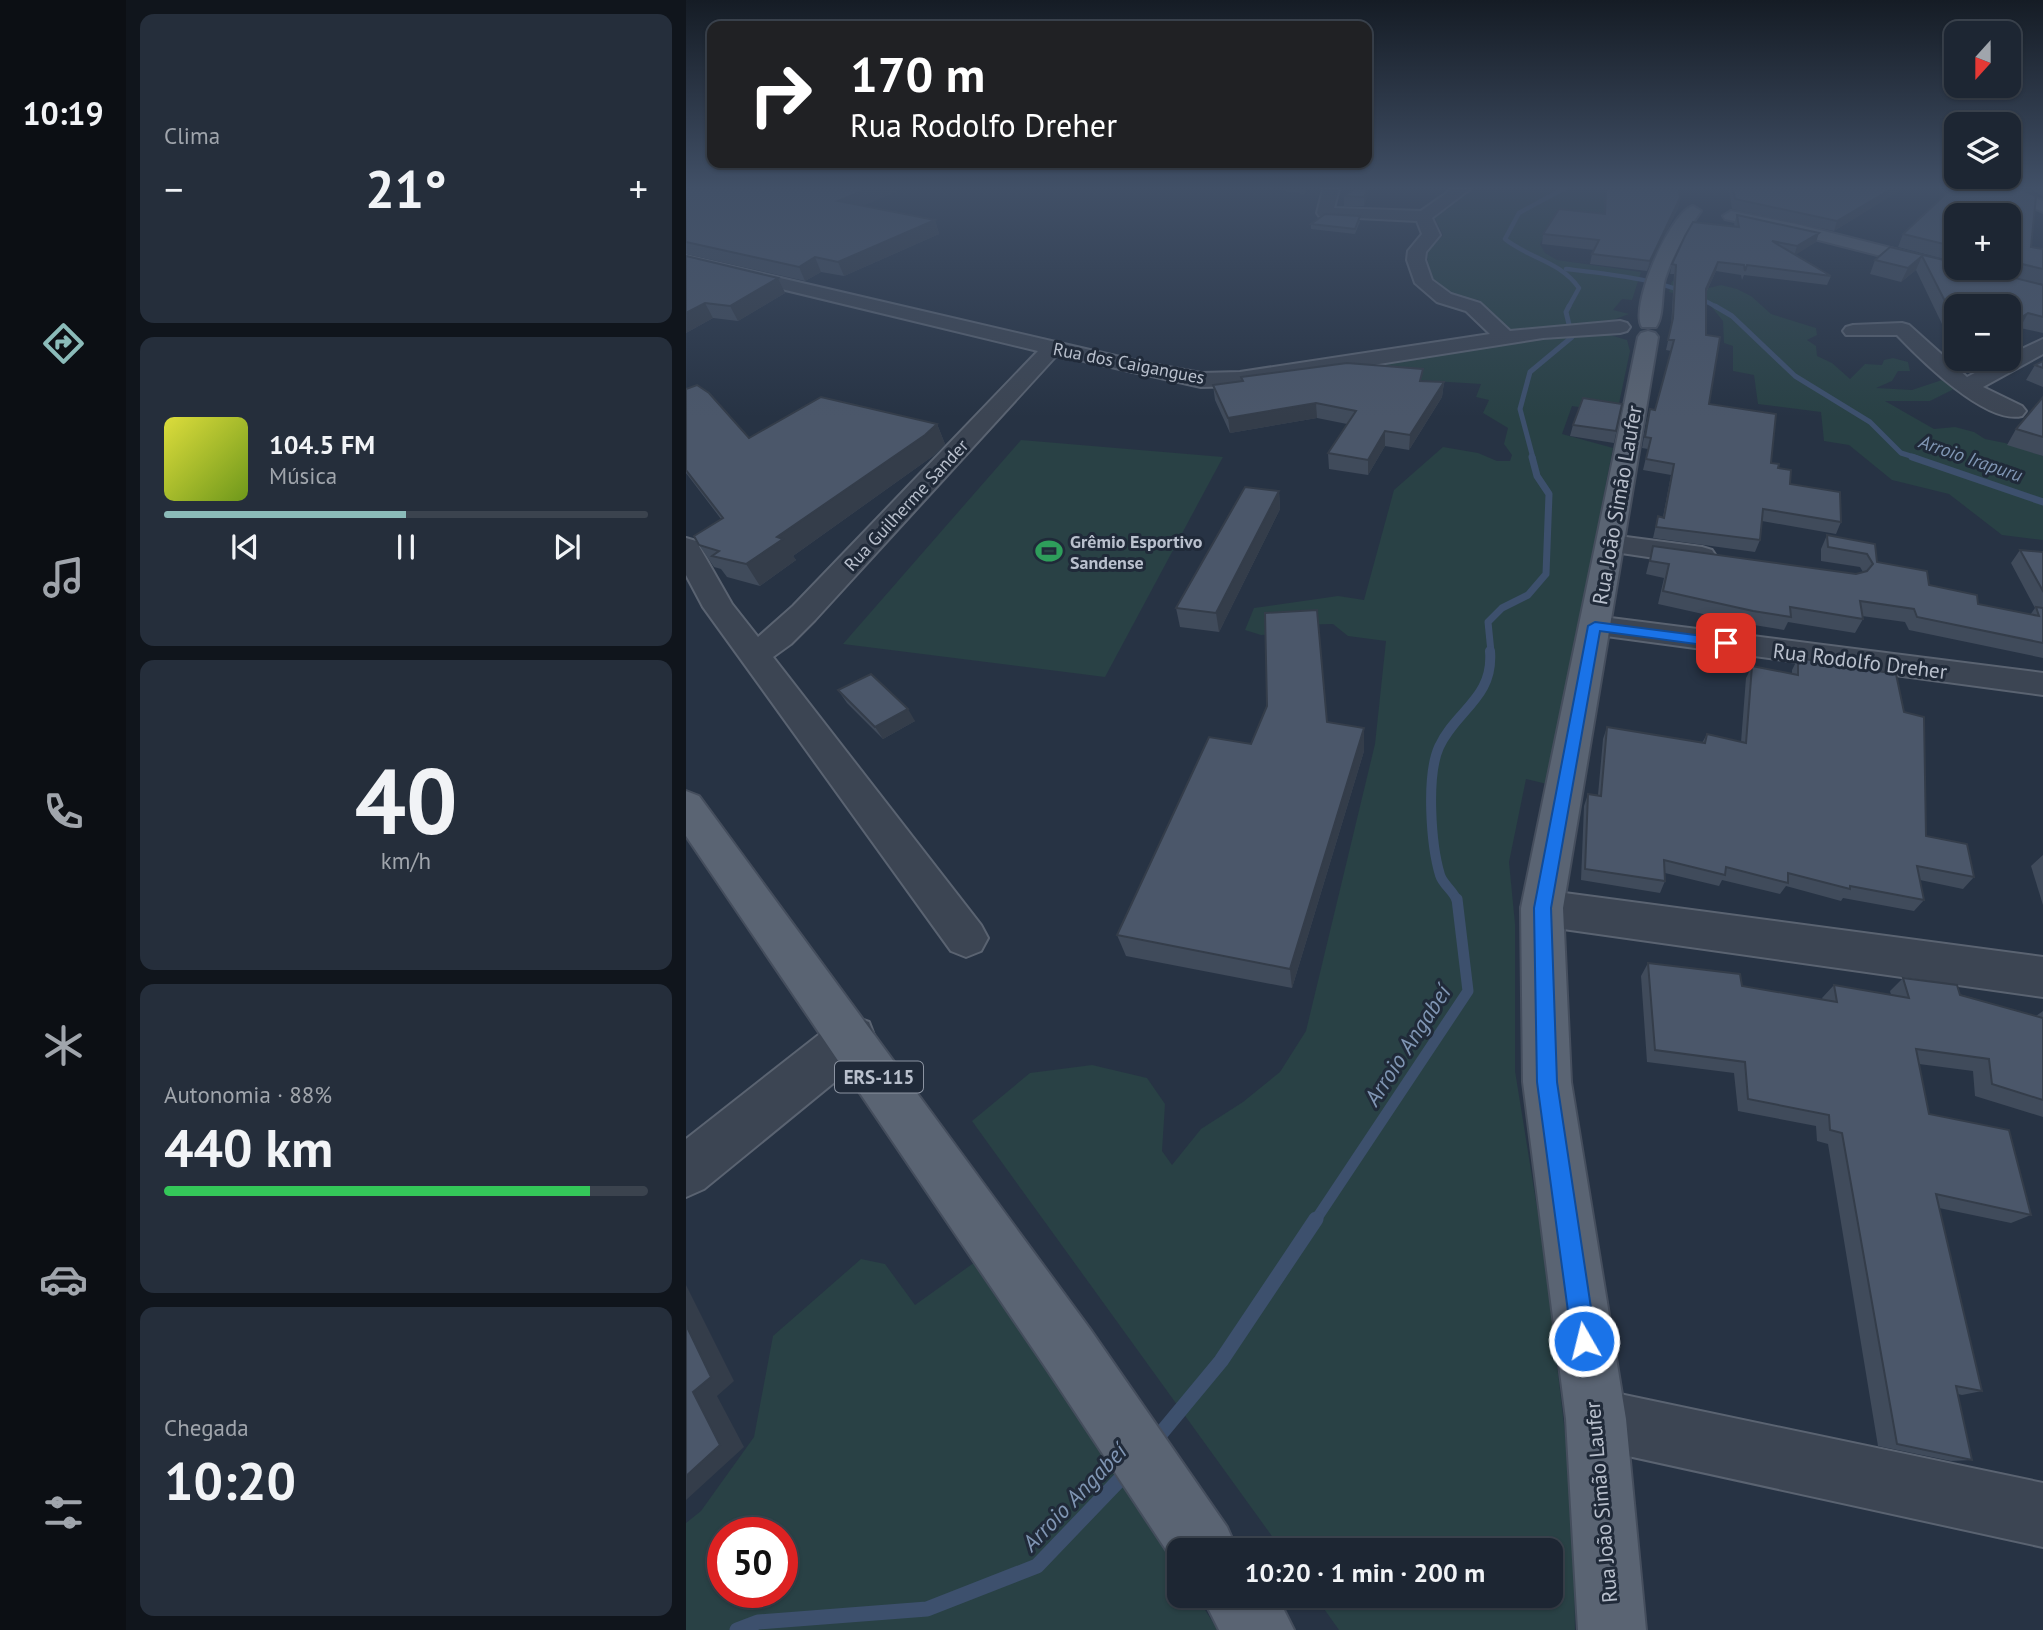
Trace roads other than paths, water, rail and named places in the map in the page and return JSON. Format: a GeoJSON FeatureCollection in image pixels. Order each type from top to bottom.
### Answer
{"type":"FeatureCollection","features":[{"type":"Feature","properties":{"kind":"main road","name":"Rua João Simão Laufer"},"geometry":{"type":"LineString","coordinates":[[1612,1630],[1596,1419],[1547,1082],[1542,908],[1611,544],[1644,311],[1660,265]]}},
{"type":"Feature","properties":{"kind":"main road","name":"ERS-115"},"geometry":{"type":"LineString","coordinates":[[686,806],[852,1038],[1196,1538]]}},
{"type":"Feature","properties":{"kind":"main road"},"geometry":{"type":"LineString","coordinates":[[1244,1608],[1260,1630]]}},
{"type":"Feature","properties":{"kind":"street","name":"Rua dos Caigangues"},"geometry":{"type":"LineString","coordinates":[[703,265],[1146,370],[1218,380],[1504,337],[1594,328],[1644,311]]}},
{"type":"Feature","properties":{"kind":"street"},"geometry":{"type":"LineString","coordinates":[[1417,265],[1423,284],[1444,298],[1474,307],[1504,337]]}},
{"type":"Feature","properties":{"kind":"street"},"geometry":{"type":"LineString","coordinates":[[1853,331],[1902,329],[1948,374],[2014,411]]}},
{"type":"Feature","properties":{"kind":"street"},"geometry":{"type":"LineString","coordinates":[[1969,385],[2043,345]]}},
{"type":"Feature","properties":{"kind":"street","name":"Rua Guilherme Sander"},"geometry":{"type":"LineString","coordinates":[[755,655],[780,637],[804,613],[1052,348]]}},
{"type":"Feature","properties":{"kind":"street"},"geometry":{"type":"LineString","coordinates":[[1611,544],[1730,560]]}},
{"type":"Feature","properties":{"kind":"street"},"geometry":{"type":"LineString","coordinates":[[686,547],[718,607],[966,938]]}},
{"type":"Feature","properties":{"kind":"street","name":"Rua Rodolfo Dreher"},"geometry":{"type":"LineString","coordinates":[[1595,626],[2043,684]]}},
{"type":"Feature","properties":{"kind":"street"},"geometry":{"type":"LineString","coordinates":[[1542,908],[2043,977]]}},
{"type":"Feature","properties":{"kind":"street"},"geometry":{"type":"LineString","coordinates":[[686,1171],[852,1038]]}},
{"type":"Feature","properties":{"kind":"street"},"geometry":{"type":"LineString","coordinates":[[1596,1419],[2043,1515]]}},
{"type":"Feature","properties":{"kind":"waterway","name":"Arroio Angabeí"},"geometry":{"type":"LineString","coordinates":[[1552,265],[1579,288],[1568,308]]}},
{"type":"Feature","properties":{"kind":"waterway","name":"Arroio Irapuru"},"geometry":{"type":"LineString","coordinates":[[1566,269],[1644,280],[1682,291],[1718,308]]}},
{"type":"Feature","properties":{"kind":"waterway","name":"Arroio Irapuru"},"geometry":{"type":"LineString","coordinates":[[1715,306],[1732,316],[1795,376],[1870,422],[1901,453],[1917,458]]}},
{"type":"Feature","properties":{"kind":"waterway","name":"Arroio Angabeí"},"geometry":{"type":"LineString","coordinates":[[1533,458],[1520,409],[1530,372],[1572,337],[1566,312],[1568,308]]}},
{"type":"Feature","properties":{"kind":"waterway","name":"Arroio Angabeí"},"geometry":{"type":"LineString","coordinates":[[1491,652],[1488,622],[1502,608],[1528,595],[1546,574],[1549,494],[1537,476],[1532,457]]}},
{"type":"Feature","properties":{"kind":"waterway","name":"Arroio Irapuru"},"geometry":{"type":"LineString","coordinates":[[1912,457],[2043,502]]}},
{"type":"Feature","properties":{"kind":"waterway","name":"Arroio Angabeí"},"geometry":{"type":"LineString","coordinates":[[1457,901],[1441,879],[1437,862],[1432,829],[1432,775],[1439,747],[1446,734],[1486,681],[1490,667],[1490,651]]}},
{"type":"Feature","properties":{"kind":"waterway","name":"Arroio Angabeí"},"geometry":{"type":"LineString","coordinates":[[1315,1221],[1468,991],[1457,899]]}},
{"type":"Feature","properties":{"kind":"waterway","name":"Arroio Angabeí"},"geometry":{"type":"LineString","coordinates":[[1153,1443],[1221,1361],[1316,1219]]}},
{"type":"Feature","properties":{"kind":"waterway","name":"Arroio Angabeí"},"geometry":{"type":"LineString","coordinates":[[737,1630],[758,1622],[927,1609],[1037,1566],[1127,1472]]}},
{"type":"Feature","properties":{"kind":"place","name":"Grêmio Esportivo Sandense"},"geometry":{"type":"Point","coordinates":[1049,551]}}]}
